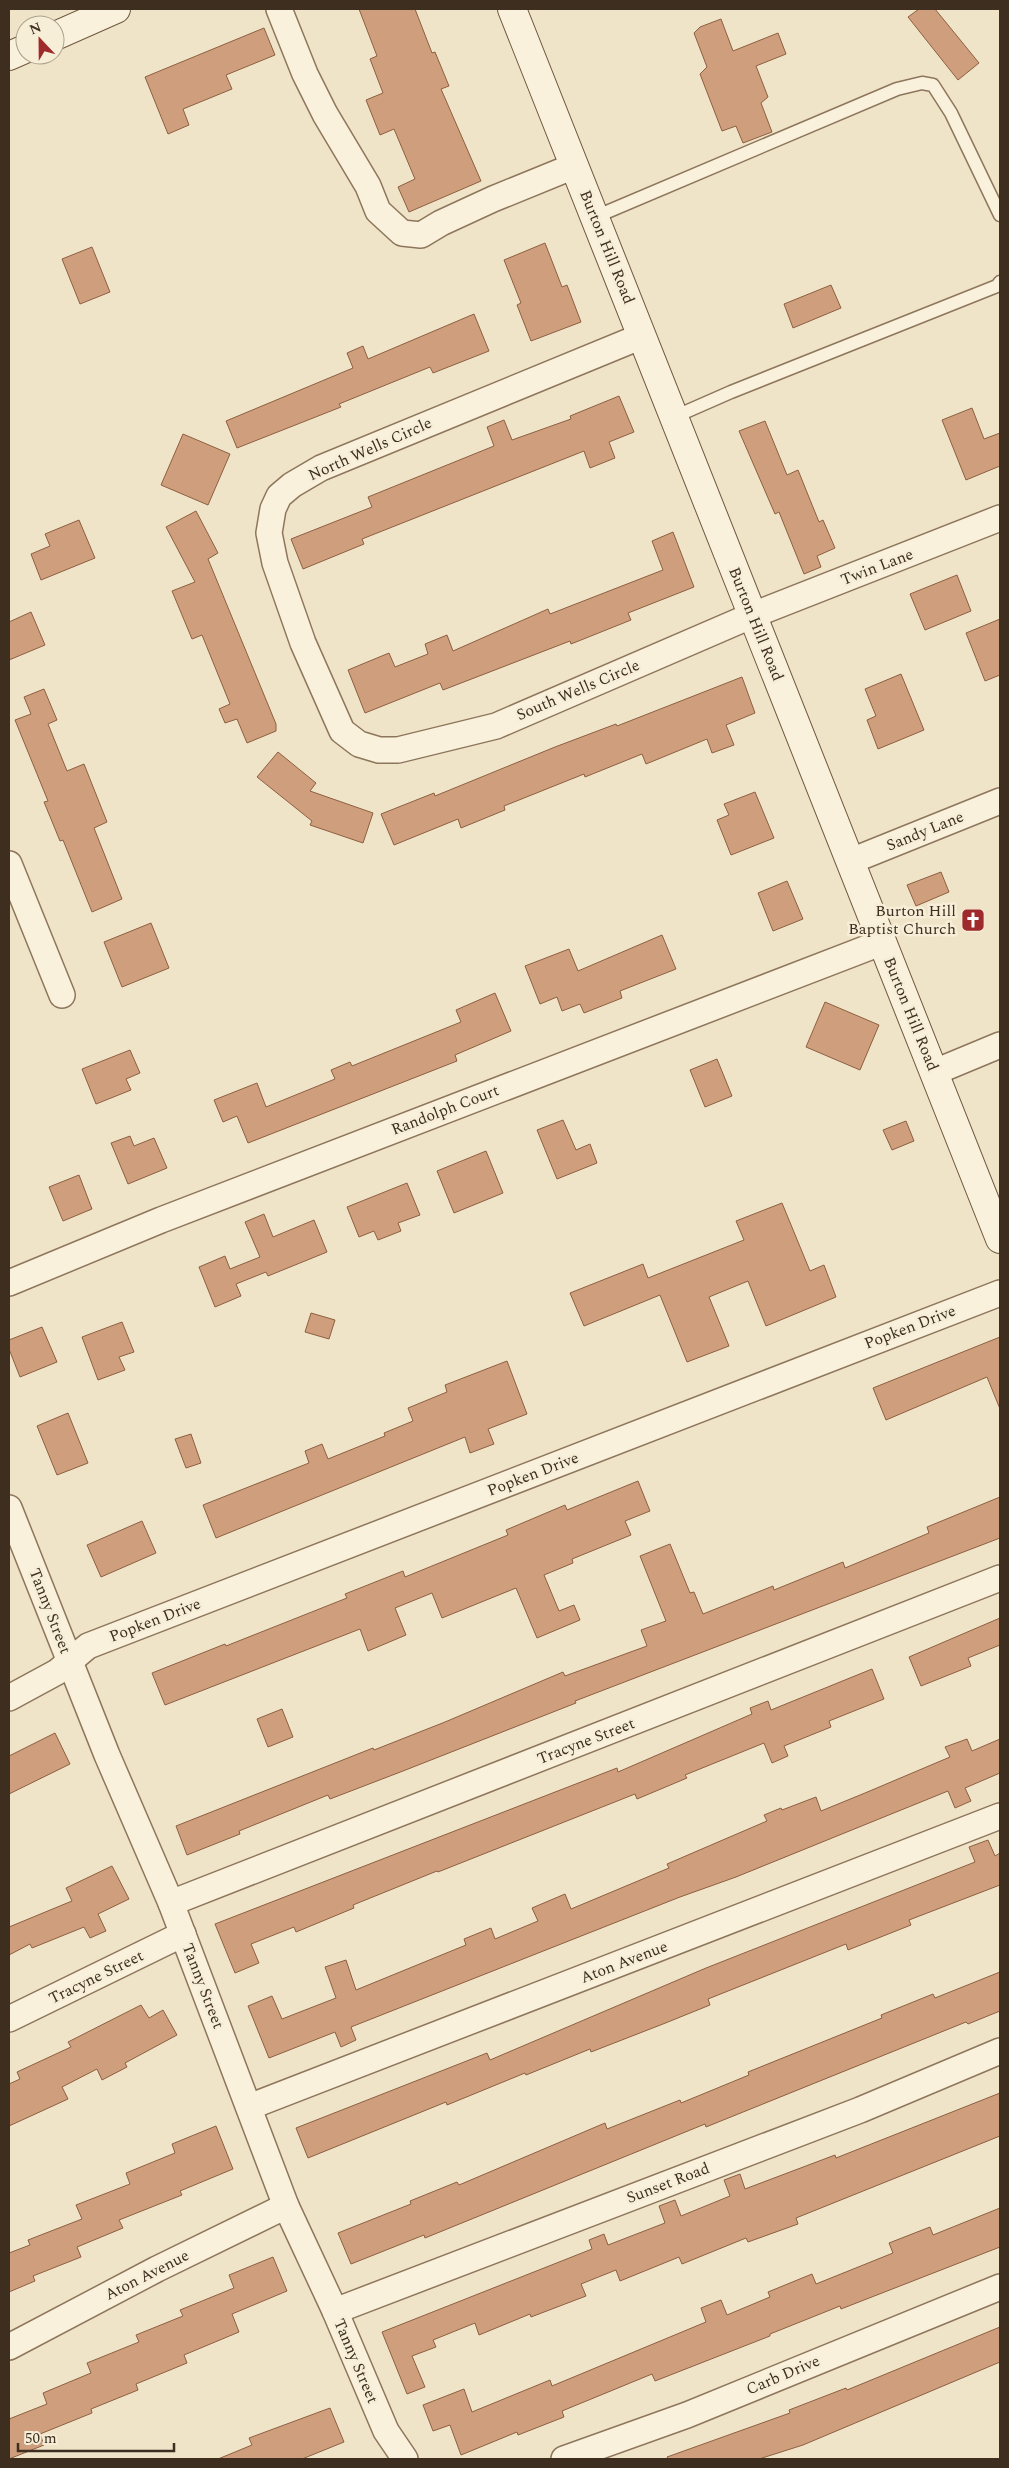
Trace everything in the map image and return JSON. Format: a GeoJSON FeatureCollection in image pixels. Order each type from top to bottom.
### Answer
{"type":"FeatureCollection","features":[{"type":"Feature","properties":{"kind":"street"},"geometry":{"type":"LineString","coordinates":[[65,32],[116,9]]}},
{"type":"Feature","properties":{"kind":"street"},"geometry":{"type":"LineString","coordinates":[[279,9],[305,74],[325,114],[368,186],[378,211],[402,233],[421,235],[441,223],[484,203],[574,166]]}},
{"type":"Feature","properties":{"kind":"street","name":"Burton Hill Road"},"geometry":{"type":"LineString","coordinates":[[512,9],[1000,1238]]}},
{"type":"Feature","properties":{"kind":"street","name":"North Wells Circle"},"geometry":{"type":"LineString","coordinates":[[398,750],[379,750],[359,744],[342,731],[303,643],[275,563],[270,533],[273,509],[280,496],[292,485],[320,468],[642,336]]}},
{"type":"Feature","properties":{"kind":"street","name":"Twin Lane"},"geometry":{"type":"LineString","coordinates":[[753,615],[1000,518]]}},
{"type":"Feature","properties":{"kind":"street","name":"South Wells Circle"},"geometry":{"type":"LineString","coordinates":[[398,750],[496,726],[753,615]]}},
{"type":"Feature","properties":{"kind":"street","name":"Sandy Lane"},"geometry":{"type":"LineString","coordinates":[[851,861],[1000,802]]}},
{"type":"Feature","properties":{"kind":"street"},"geometry":{"type":"LineString","coordinates":[[9,864],[62,995]]}},
{"type":"Feature","properties":{"kind":"street","name":"Randolph Court"},"geometry":{"type":"LineString","coordinates":[[9,1283],[170,1216],[883,942]]}},
{"type":"Feature","properties":{"kind":"street"},"geometry":{"type":"LineString","coordinates":[[935,1072],[1000,1045]]}},
{"type":"Feature","properties":{"kind":"street","name":"Popken Drive"},"geometry":{"type":"LineString","coordinates":[[9,1698],[57,1672],[88,1646],[1000,1292]]}},
{"type":"Feature","properties":{"kind":"street","name":"Tanny Street"},"geometry":{"type":"LineString","coordinates":[[11,1523],[171,1903],[286,2206],[335,2311],[386,2431],[405,2459]]}},
{"type":"Feature","properties":{"kind":"street","name":"Tracyne Street"},"geometry":{"type":"LineString","coordinates":[[171,1903],[1000,1578]]}},
{"type":"Feature","properties":{"kind":"street","name":"Aton Avenue"},"geometry":{"type":"LineString","coordinates":[[249,2107],[1000,1816]]}},
{"type":"Feature","properties":{"kind":"street","name":"Tracyne Street"},"geometry":{"type":"LineString","coordinates":[[9,2019],[183,1934]]}},
{"type":"Feature","properties":{"kind":"street","name":"Sunset Road"},"geometry":{"type":"LineString","coordinates":[[335,2311],[850,2113],[1000,2051]]}},
{"type":"Feature","properties":{"kind":"street","name":"Aton Avenue"},"geometry":{"type":"LineString","coordinates":[[9,2347],[157,2269],[286,2206]]}},
{"type":"Feature","properties":{"kind":"street","name":"Carb Drive"},"geometry":{"type":"LineString","coordinates":[[564,2459],[686,2415],[1000,2287]]}},
{"type":"Feature","properties":{"kind":"lane"},"geometry":{"type":"LineString","coordinates":[[595,217],[898,89],[922,83],[933,85],[951,113],[1000,215]]}},
{"type":"Feature","properties":{"kind":"lane"},"geometry":{"type":"LineString","coordinates":[[674,417],[731,392],[997,286],[1000,282]]}},
{"type":"Feature","properties":{"kind":"building"},"geometry":{"type":"Polygon","coordinates":[[[359,9],[415,9],[432,53],[435,52],[449,86],[441,89],[481,181],[409,212],[398,187],[415,179],[394,129],[380,135],[366,100],[383,93],[370,59],[377,56],[359,9]]]}},
{"type":"Feature","properties":{"kind":"building"},"geometry":{"type":"Polygon","coordinates":[[[919,9],[935,9],[979,63],[958,80],[908,17],[919,9]]]}},
{"type":"Feature","properties":{"kind":"building"},"geometry":{"type":"Polygon","coordinates":[[[721,19],[733,51],[778,33],[786,54],[756,66],[768,97],[761,103],[772,132],[743,143],[736,126],[722,131],[700,74],[707,67],[694,33],[700,27],[721,19]]]}},
{"type":"Feature","properties":{"kind":"building"},"geometry":{"type":"Polygon","coordinates":[[[264,28],[275,55],[226,75],[232,89],[183,109],[189,125],[168,134],[145,77],[264,28]]]}},
{"type":"Feature","properties":{"kind":"building"},"geometry":{"type":"Polygon","coordinates":[[[545,243],[562,287],[567,285],[581,322],[531,341],[517,305],[521,303],[504,260],[545,243]]]}},
{"type":"Feature","properties":{"kind":"building"},"geometry":{"type":"Polygon","coordinates":[[[92,247],[110,292],[80,304],[62,259],[92,247]]]}},
{"type":"Feature","properties":{"kind":"building"},"geometry":{"type":"Polygon","coordinates":[[[831,285],[841,308],[793,328],[784,304],[831,285]]]}},
{"type":"Feature","properties":{"kind":"building"},"geometry":{"type":"Polygon","coordinates":[[[474,314],[489,351],[433,373],[430,367],[339,404],[341,407],[237,448],[226,421],[353,368],[347,353],[363,346],[368,359],[474,314]]]}},
{"type":"Feature","properties":{"kind":"building"},"geometry":{"type":"Polygon","coordinates":[[[619,396],[634,432],[609,442],[615,458],[590,468],[584,451],[362,539],[364,544],[303,569],[291,539],[372,507],[368,497],[494,446],[487,427],[504,420],[512,440],[571,419],[570,416],[619,396]]]}},
{"type":"Feature","properties":{"kind":"building"},"geometry":{"type":"Polygon","coordinates":[[[972,408],[984,439],[1000,433],[1000,466],[966,480],[942,420],[972,408]]]}},
{"type":"Feature","properties":{"kind":"building"},"geometry":{"type":"Polygon","coordinates":[[[765,421],[787,475],[798,470],[819,522],[823,520],[835,548],[817,556],[821,567],[804,574],[779,512],[775,514],[739,431],[765,421]]]}},
{"type":"Feature","properties":{"kind":"building"},"geometry":{"type":"Polygon","coordinates":[[[183,434],[230,454],[208,505],[161,485],[183,434]]]}},
{"type":"Feature","properties":{"kind":"building"},"geometry":{"type":"Polygon","coordinates":[[[196,511],[218,553],[208,559],[276,724],[276,731],[247,743],[237,719],[225,723],[219,709],[230,704],[202,635],[192,639],[172,591],[195,582],[166,527],[196,511]]]}},
{"type":"Feature","properties":{"kind":"building"},"geometry":{"type":"Polygon","coordinates":[[[79,520],[95,558],[41,580],[31,554],[50,546],[45,534],[79,520]]]}},
{"type":"Feature","properties":{"kind":"building"},"geometry":{"type":"Polygon","coordinates":[[[673,532],[694,587],[628,613],[631,620],[571,644],[570,641],[443,690],[440,683],[365,713],[348,670],[389,653],[395,667],[428,654],[425,644],[447,635],[453,651],[548,609],[550,614],[663,570],[652,541],[673,532]]]}},
{"type":"Feature","properties":{"kind":"building"},"geometry":{"type":"Polygon","coordinates":[[[957,575],[971,611],[925,630],[910,594],[957,575]]]}},
{"type":"Feature","properties":{"kind":"building"},"geometry":{"type":"Polygon","coordinates":[[[31,612],[45,645],[9,660],[9,622],[31,612]]]}},
{"type":"Feature","properties":{"kind":"building"},"geometry":{"type":"Polygon","coordinates":[[[1000,619],[1000,675],[985,681],[966,633],[1000,619]]]}},
{"type":"Feature","properties":{"kind":"building"},"geometry":{"type":"Polygon","coordinates":[[[901,674],[924,730],[878,749],[867,720],[876,716],[865,689],[901,674]]]}},
{"type":"Feature","properties":{"kind":"building"},"geometry":{"type":"Polygon","coordinates":[[[742,677],[755,713],[726,725],[734,745],[712,753],[707,739],[646,764],[642,754],[585,777],[584,774],[504,806],[505,810],[461,828],[458,819],[394,845],[381,814],[434,793],[435,796],[555,747],[616,724],[617,726],[742,677]]]}},
{"type":"Feature","properties":{"kind":"building"},"geometry":{"type":"Polygon","coordinates":[[[44,689],[57,720],[48,724],[67,771],[84,764],[107,822],[94,828],[122,899],[92,912],[63,840],[60,841],[44,802],[48,801],[15,720],[31,714],[24,697],[44,689]]]}},
{"type":"Feature","properties":{"kind":"building"},"geometry":{"type":"Polygon","coordinates":[[[278,752],[316,783],[310,791],[373,813],[363,843],[310,825],[312,821],[257,777],[278,752]]]}},
{"type":"Feature","properties":{"kind":"building"},"geometry":{"type":"Polygon","coordinates":[[[755,792],[774,838],[731,855],[717,820],[729,815],[724,804],[755,792]]]}},
{"type":"Feature","properties":{"kind":"building"},"geometry":{"type":"Polygon","coordinates":[[[941,872],[949,892],[916,906],[907,885],[941,872]]]}},
{"type":"Feature","properties":{"kind":"building"},"geometry":{"type":"Polygon","coordinates":[[[787,881],[803,919],[773,931],[758,893],[787,881]]]}},
{"type":"Feature","properties":{"kind":"building"},"geometry":{"type":"Polygon","coordinates":[[[151,923],[169,968],[122,987],[104,942],[151,923]]]}},
{"type":"Feature","properties":{"kind":"building"},"geometry":{"type":"Polygon","coordinates":[[[662,935],[676,969],[620,991],[622,998],[584,1013],[580,1004],[562,1011],[557,997],[540,1004],[525,966],[569,949],[578,971],[662,935]]]}},
{"type":"Feature","properties":{"kind":"building"},"geometry":{"type":"Polygon","coordinates":[[[495,993],[511,1031],[455,1055],[457,1061],[248,1143],[237,1116],[223,1122],[214,1100],[257,1083],[266,1107],[335,1079],[331,1070],[350,1062],[352,1066],[461,1022],[456,1010],[495,993]]]}},
{"type":"Feature","properties":{"kind":"building"},"geometry":{"type":"Polygon","coordinates":[[[825,1002],[879,1025],[860,1070],[806,1047],[825,1002]]]}},
{"type":"Feature","properties":{"kind":"building"},"geometry":{"type":"Polygon","coordinates":[[[130,1050],[140,1073],[126,1079],[131,1090],[96,1104],[82,1069],[130,1050]]]}},
{"type":"Feature","properties":{"kind":"building"},"geometry":{"type":"Polygon","coordinates":[[[717,1059],[732,1096],[705,1107],[690,1070],[717,1059]]]}},
{"type":"Feature","properties":{"kind":"building"},"geometry":{"type":"Polygon","coordinates":[[[563,1120],[576,1150],[590,1144],[597,1163],[557,1179],[537,1130],[563,1120]]]}},
{"type":"Feature","properties":{"kind":"building"},"geometry":{"type":"Polygon","coordinates":[[[906,1121],[914,1141],[892,1150],[883,1130],[906,1121]]]}},
{"type":"Feature","properties":{"kind":"building"},"geometry":{"type":"Polygon","coordinates":[[[130,1136],[134,1146],[154,1138],[167,1168],[128,1184],[111,1143],[130,1136]]]}},
{"type":"Feature","properties":{"kind":"building"},"geometry":{"type":"Polygon","coordinates":[[[486,1151],[503,1193],[454,1213],[437,1171],[486,1151]]]}},
{"type":"Feature","properties":{"kind":"building"},"geometry":{"type":"Polygon","coordinates":[[[79,1175],[92,1209],[63,1221],[49,1187],[79,1175]]]}},
{"type":"Feature","properties":{"kind":"building"},"geometry":{"type":"Polygon","coordinates":[[[407,1183],[420,1215],[398,1223],[401,1231],[378,1240],[374,1231],[359,1237],[347,1207],[407,1183]]]}},
{"type":"Feature","properties":{"kind":"building"},"geometry":{"type":"Polygon","coordinates":[[[782,1203],[810,1271],[824,1265],[836,1297],[766,1326],[748,1281],[709,1297],[729,1346],[687,1362],[660,1295],[584,1326],[570,1293],[643,1264],[648,1278],[744,1240],[736,1221],[782,1203]]]}},
{"type":"Feature","properties":{"kind":"building"},"geometry":{"type":"Polygon","coordinates":[[[264,1214],[273,1237],[314,1220],[327,1252],[268,1276],[266,1272],[236,1284],[241,1296],[215,1307],[199,1267],[225,1256],[230,1269],[260,1257],[245,1222],[264,1214]]]}},
{"type":"Feature","properties":{"kind":"building"},"geometry":{"type":"Polygon","coordinates":[[[311,1313],[335,1320],[329,1339],[305,1332],[311,1313]]]}},
{"type":"Feature","properties":{"kind":"building"},"geometry":{"type":"Polygon","coordinates":[[[122,1322],[134,1352],[119,1357],[125,1370],[98,1380],[82,1337],[122,1322]]]}},
{"type":"Feature","properties":{"kind":"building"},"geometry":{"type":"Polygon","coordinates":[[[42,1327],[57,1362],[20,1377],[9,1349],[9,1340],[42,1327]]]}},
{"type":"Feature","properties":{"kind":"building"},"geometry":{"type":"Polygon","coordinates":[[[1000,1337],[1000,1409],[987,1377],[886,1420],[873,1388],[1000,1337]]]}},
{"type":"Feature","properties":{"kind":"building"},"geometry":{"type":"Polygon","coordinates":[[[507,1361],[527,1414],[488,1429],[494,1444],[470,1453],[465,1437],[216,1538],[203,1505],[309,1463],[305,1451],[322,1444],[328,1459],[385,1436],[384,1433],[413,1421],[408,1408],[447,1392],[445,1385],[507,1361]]]}},
{"type":"Feature","properties":{"kind":"building"},"geometry":{"type":"Polygon","coordinates":[[[68,1413],[88,1463],[57,1475],[37,1426],[68,1413]]]}},
{"type":"Feature","properties":{"kind":"building"},"geometry":{"type":"Polygon","coordinates":[[[191,1434],[201,1463],[186,1468],[175,1439],[191,1434]]]}},
{"type":"Feature","properties":{"kind":"building"},"geometry":{"type":"Polygon","coordinates":[[[638,1481],[650,1511],[625,1521],[631,1535],[572,1559],[573,1563],[544,1575],[559,1611],[574,1605],[580,1620],[537,1638],[516,1588],[442,1618],[432,1593],[395,1608],[406,1635],[368,1651],[360,1629],[165,1705],[152,1673],[347,1598],[345,1594],[403,1571],[405,1577],[508,1535],[506,1530],[565,1505],[567,1510],[638,1481]]]}},
{"type":"Feature","properties":{"kind":"building"},"geometry":{"type":"Polygon","coordinates":[[[1000,1497],[1000,1538],[575,1701],[576,1703],[330,1799],[328,1795],[239,1831],[240,1834],[187,1855],[176,1826],[373,1748],[374,1750],[445,1722],[563,1672],[565,1676],[647,1646],[641,1630],[666,1621],[640,1556],[670,1544],[690,1593],[694,1592],[703,1614],[773,1586],[774,1590],[843,1562],[845,1568],[929,1533],[927,1527],[1000,1497]]]}},
{"type":"Feature","properties":{"kind":"building"},"geometry":{"type":"Polygon","coordinates":[[[142,1521],[156,1553],[101,1577],[87,1545],[142,1521]]]}},
{"type":"Feature","properties":{"kind":"building"},"geometry":{"type":"Polygon","coordinates":[[[1000,1618],[1000,1645],[968,1658],[971,1666],[921,1686],[909,1657],[1000,1618]]]}},
{"type":"Feature","properties":{"kind":"building"},"geometry":{"type":"Polygon","coordinates":[[[872,1669],[884,1699],[829,1721],[831,1727],[784,1746],[788,1756],[772,1763],[764,1743],[685,1775],[687,1778],[637,1799],[635,1794],[437,1871],[353,1905],[354,1908],[296,1932],[294,1927],[251,1944],[259,1963],[235,1973],[215,1924],[617,1768],[618,1772],[752,1714],[750,1708],[768,1701],[771,1710],[872,1669]]]}},
{"type":"Feature","properties":{"kind":"building"},"geometry":{"type":"Polygon","coordinates":[[[282,1709],[293,1737],[268,1747],[257,1719],[282,1709]]]}},
{"type":"Feature","properties":{"kind":"building"},"geometry":{"type":"Polygon","coordinates":[[[55,1733],[70,1764],[9,1794],[9,1756],[55,1733]]]}},
{"type":"Feature","properties":{"kind":"building"},"geometry":{"type":"Polygon","coordinates":[[[967,1739],[972,1751],[1000,1739],[1000,1773],[965,1788],[971,1801],[955,1808],[948,1791],[736,1877],[680,1897],[351,2027],[356,2040],[341,2047],[335,2032],[269,2058],[248,2006],[272,1996],[282,2019],[336,1998],[325,1967],[346,1960],[356,1990],[466,1945],[464,1939],[491,1928],[495,1939],[538,1921],[532,1908],[565,1894],[571,1909],[669,1868],[667,1864],[767,1821],[764,1815],[781,1808],[782,1810],[816,1797],[821,1811],[865,1793],[950,1757],[945,1747],[967,1739]]]}},
{"type":"Feature","properties":{"kind":"building"},"geometry":{"type":"Polygon","coordinates":[[[988,1840],[995,1856],[1000,1853],[1000,1885],[909,1920],[911,1925],[848,1950],[846,1944],[708,1999],[710,2005],[663,2024],[591,2052],[590,2049],[526,2075],[525,2073],[447,2105],[446,2102],[308,2158],[296,2128],[487,2053],[490,2060],[706,1968],[975,1862],[969,1847],[988,1840]]]}},
{"type":"Feature","properties":{"kind":"building"},"geometry":{"type":"Polygon","coordinates":[[[112,1866],[129,1899],[98,1914],[106,1931],[90,1938],[84,1927],[32,1948],[30,1944],[9,1955],[9,1927],[72,1901],[66,1888],[112,1866]]]}},
{"type":"Feature","properties":{"kind":"building"},"geometry":{"type":"Polygon","coordinates":[[[1000,1972],[1000,2011],[968,2024],[966,2022],[706,2127],[705,2124],[425,2238],[424,2235],[351,2264],[338,2233],[411,2204],[410,2201],[457,2182],[459,2185],[605,2123],[607,2129],[680,2100],[681,2103],[749,2075],[748,2072],[882,2018],[881,2015],[933,1994],[935,1998],[1000,1972]]]}},
{"type":"Feature","properties":{"kind":"building"},"geometry":{"type":"Polygon","coordinates":[[[141,2005],[149,2018],[163,2010],[177,2035],[125,2063],[127,2067],[102,2080],[97,2069],[62,2087],[68,2099],[9,2126],[9,2084],[20,2079],[17,2072],[71,2047],[68,2042],[141,2005]]]}},
{"type":"Feature","properties":{"kind":"building"},"geometry":{"type":"Polygon","coordinates":[[[1000,2093],[1000,2136],[796,2218],[798,2224],[748,2242],[746,2238],[682,2264],[679,2257],[620,2281],[616,2270],[581,2284],[586,2296],[531,2317],[530,2314],[479,2335],[475,2323],[433,2340],[436,2347],[412,2356],[425,2387],[407,2394],[382,2332],[592,2249],[589,2240],[604,2234],[608,2245],[665,2223],[659,2206],[675,2200],[681,2216],[730,2196],[724,2180],[740,2174],[745,2189],[835,2155],[836,2158],[1000,2093]]]}},
{"type":"Feature","properties":{"kind":"building"},"geometry":{"type":"Polygon","coordinates":[[[216,2126],[233,2169],[180,2191],[182,2195],[119,2220],[123,2228],[77,2247],[81,2257],[33,2276],[35,2281],[9,2292],[9,2253],[30,2245],[28,2240],[82,2219],[76,2205],[130,2184],[126,2173],[175,2153],[172,2144],[216,2126]]]}},
{"type":"Feature","properties":{"kind":"building"},"geometry":{"type":"Polygon","coordinates":[[[1000,2208],[1000,2247],[841,2309],[840,2306],[770,2334],[770,2336],[655,2381],[652,2374],[562,2411],[564,2417],[518,2435],[517,2432],[461,2455],[450,2425],[433,2431],[423,2405],[464,2389],[472,2412],[550,2380],[552,2386],[706,2322],[701,2308],[721,2300],[727,2315],[770,2297],[768,2292],[812,2274],[816,2284],[893,2253],[889,2243],[930,2227],[933,2235],[1000,2208]]]}},
{"type":"Feature","properties":{"kind":"building"},"geometry":{"type":"Polygon","coordinates":[[[273,2257],[287,2291],[232,2314],[239,2332],[184,2355],[187,2363],[136,2384],[138,2390],[91,2409],[92,2413],[40,2434],[44,2445],[9,2459],[9,2419],[47,2404],[43,2393],[91,2373],[87,2363],[139,2342],[136,2335],[183,2316],[180,2310],[234,2288],[229,2275],[273,2257]]]}},
{"type":"Feature","properties":{"kind":"building"},"geometry":{"type":"Polygon","coordinates":[[[1000,2327],[1000,2362],[803,2445],[759,2459],[668,2459],[667,2457],[790,2413],[789,2410],[846,2388],[847,2390],[1000,2327]]]}},
{"type":"Feature","properties":{"kind":"building"},"geometry":{"type":"Polygon","coordinates":[[[330,2408],[344,2442],[302,2459],[218,2459],[252,2445],[249,2438],[330,2408]]]}},
{"type":"Feature","properties":{"kind":"place","name":"Burton Hill Baptist Church"},"geometry":{"type":"Point","coordinates":[973,920]}}]}
